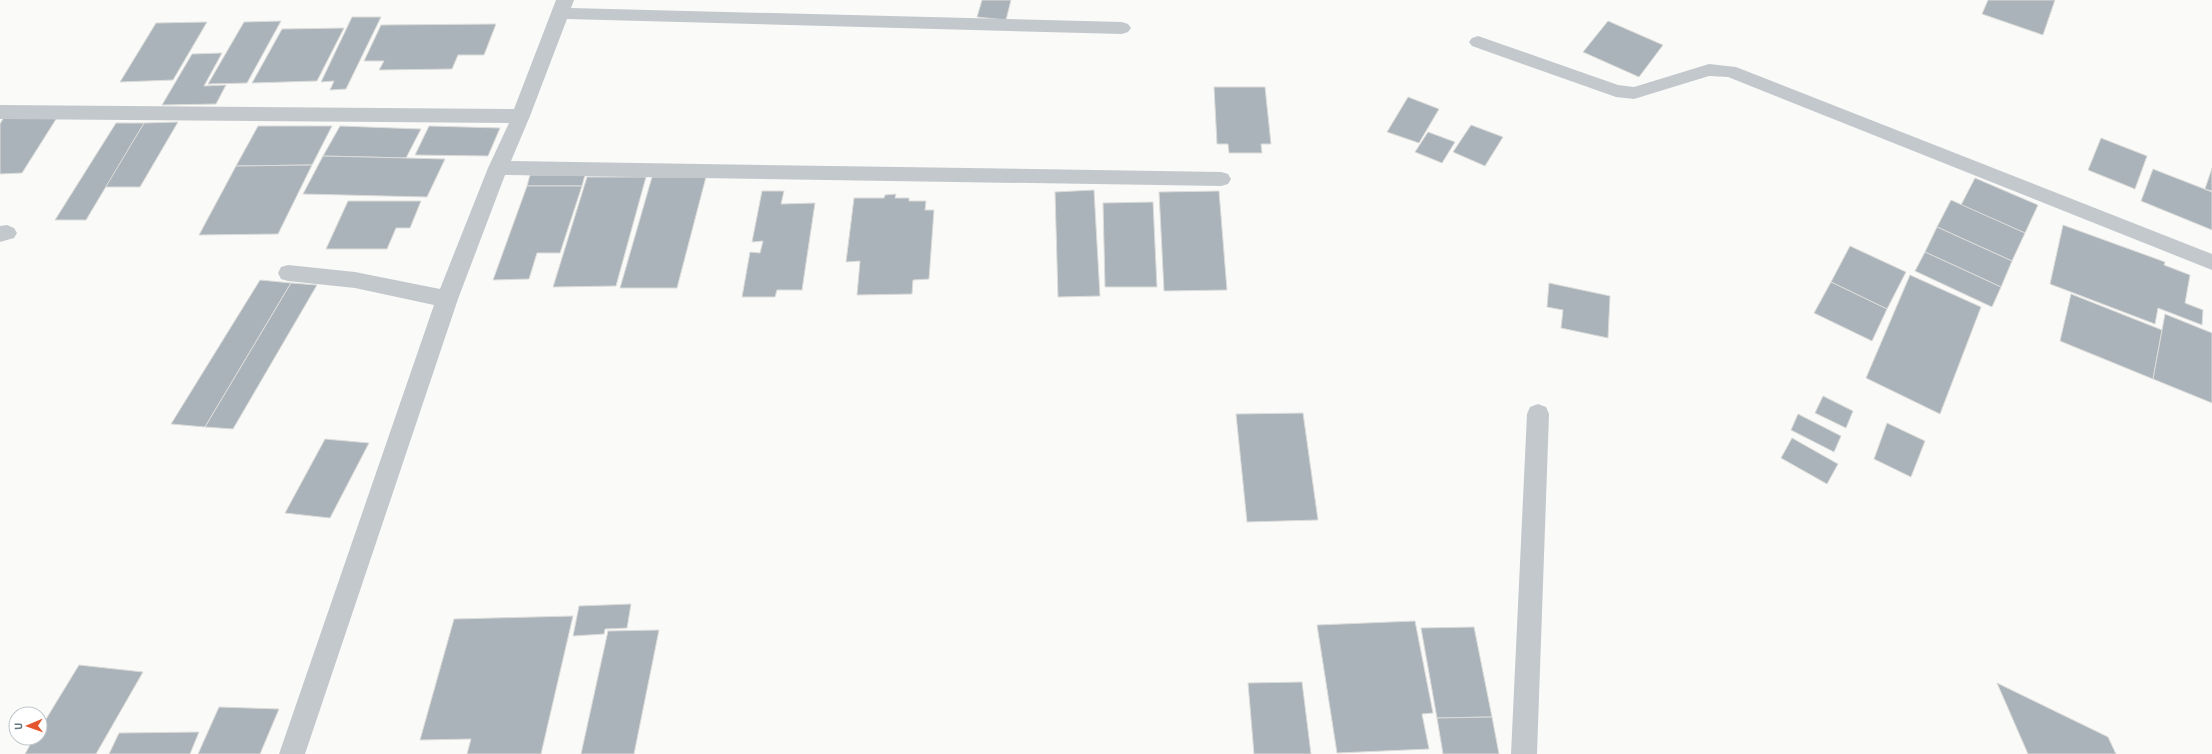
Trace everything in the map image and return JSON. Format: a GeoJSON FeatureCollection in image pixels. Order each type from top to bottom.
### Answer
{"type":"FeatureCollection","features":[{"type":"Feature","properties":{"kind":"street"},"geometry":{"type":"LineString","coordinates":[[292,754],[448,299],[498,168],[521,116],[562,6],[1122,28]]}},
{"type":"Feature","properties":{"kind":"street"},"geometry":{"type":"LineString","coordinates":[[1478,42],[1616,91],[1634,93],[1709,70],[1730,71],[2212,262]]}},
{"type":"Feature","properties":{"kind":"street"},"geometry":{"type":"LineString","coordinates":[[0,112],[521,116]]}},
{"type":"Feature","properties":{"kind":"street"},"geometry":{"type":"LineString","coordinates":[[498,168],[1221,179]]}},
{"type":"Feature","properties":{"kind":"street"},"geometry":{"type":"LineString","coordinates":[[288,273],[355,280],[448,299]]}},
{"type":"Feature","properties":{"kind":"street"},"geometry":{"type":"LineString","coordinates":[[1524,754],[1538,414]]}},
{"type":"Feature","properties":{"kind":"building"},"geometry":{"type":"Polygon","coordinates":[[[982,0],[1011,0],[1006,20],[977,17],[982,0]]]}},
{"type":"Feature","properties":{"kind":"building"},"geometry":{"type":"Polygon","coordinates":[[[1988,0],[2055,0],[2043,35],[1982,14],[1988,0]]]}},
{"type":"Feature","properties":{"kind":"building"},"geometry":{"type":"Polygon","coordinates":[[[352,17],[381,17],[346,89],[330,90],[334,81],[321,82],[352,17]]]}},
{"type":"Feature","properties":{"kind":"building"},"geometry":{"type":"Polygon","coordinates":[[[281,21],[247,83],[208,84],[244,22],[281,21]]]}},
{"type":"Feature","properties":{"kind":"building"},"geometry":{"type":"Polygon","coordinates":[[[1608,21],[1663,45],[1639,77],[1583,52],[1608,21]]]}},
{"type":"Feature","properties":{"kind":"building"},"geometry":{"type":"Polygon","coordinates":[[[207,22],[173,80],[120,82],[156,23],[207,22]]]}},
{"type":"Feature","properties":{"kind":"building"},"geometry":{"type":"Polygon","coordinates":[[[496,24],[484,55],[458,55],[452,69],[379,70],[384,61],[364,61],[381,25],[496,24]]]}},
{"type":"Feature","properties":{"kind":"building"},"geometry":{"type":"Polygon","coordinates":[[[344,28],[317,81],[252,83],[282,29],[344,28]]]}},
{"type":"Feature","properties":{"kind":"building"},"geometry":{"type":"Polygon","coordinates":[[[222,53],[204,86],[226,85],[216,104],[162,105],[192,54],[222,53]]]}},
{"type":"Feature","properties":{"kind":"building"},"geometry":{"type":"Polygon","coordinates":[[[1214,87],[1265,87],[1271,144],[1261,144],[1262,153],[1229,153],[1228,144],[1217,144],[1214,87]]]}},
{"type":"Feature","properties":{"kind":"building"},"geometry":{"type":"Polygon","coordinates":[[[1408,97],[1439,109],[1419,143],[1387,132],[1408,97]]]}},
{"type":"Feature","properties":{"kind":"building"},"geometry":{"type":"Polygon","coordinates":[[[58,116],[22,173],[0,174],[0,124],[4,117],[58,116]]]}},
{"type":"Feature","properties":{"kind":"building"},"geometry":{"type":"Polygon","coordinates":[[[178,122],[140,187],[105,187],[144,123],[178,122]]]}},
{"type":"Feature","properties":{"kind":"building"},"geometry":{"type":"Polygon","coordinates":[[[116,123],[144,123],[86,220],[55,220],[116,123]]]}},
{"type":"Feature","properties":{"kind":"building"},"geometry":{"type":"Polygon","coordinates":[[[1471,125],[1503,137],[1485,166],[1453,152],[1471,125]]]}},
{"type":"Feature","properties":{"kind":"building"},"geometry":{"type":"Polygon","coordinates":[[[258,126],[332,126],[312,165],[236,166],[258,126]]]}},
{"type":"Feature","properties":{"kind":"building"},"geometry":{"type":"Polygon","coordinates":[[[340,126],[421,129],[406,158],[323,156],[340,126]]]}},
{"type":"Feature","properties":{"kind":"building"},"geometry":{"type":"Polygon","coordinates":[[[429,126],[500,128],[488,156],[415,155],[429,126]]]}},
{"type":"Feature","properties":{"kind":"building"},"geometry":{"type":"Polygon","coordinates":[[[1428,132],[1455,142],[1442,163],[1415,152],[1428,132]]]}},
{"type":"Feature","properties":{"kind":"building"},"geometry":{"type":"Polygon","coordinates":[[[2101,138],[2147,156],[2135,189],[2088,170],[2101,138]]]}},
{"type":"Feature","properties":{"kind":"building"},"geometry":{"type":"Polygon","coordinates":[[[323,156],[445,159],[427,197],[303,194],[323,156]]]}},
{"type":"Feature","properties":{"kind":"building"},"geometry":{"type":"Polygon","coordinates":[[[312,165],[278,234],[199,235],[236,166],[312,165]]]}},
{"type":"Feature","properties":{"kind":"building"},"geometry":{"type":"Polygon","coordinates":[[[2212,168],[2212,191],[2205,189],[2212,168]]]}},
{"type":"Feature","properties":{"kind":"building"},"geometry":{"type":"Polygon","coordinates":[[[2153,169],[2212,192],[2212,230],[2141,201],[2153,169]]]}},
{"type":"Feature","properties":{"kind":"building"},"geometry":{"type":"Polygon","coordinates":[[[530,175],[585,175],[582,186],[527,186],[530,175]]]}},
{"type":"Feature","properties":{"kind":"building"},"geometry":{"type":"Polygon","coordinates":[[[587,177],[646,177],[616,286],[553,287],[587,177]]]}},
{"type":"Feature","properties":{"kind":"building"},"geometry":{"type":"Polygon","coordinates":[[[652,177],[706,177],[677,288],[620,288],[652,177]]]}},
{"type":"Feature","properties":{"kind":"building"},"geometry":{"type":"Polygon","coordinates":[[[1975,178],[2038,205],[2025,233],[1961,205],[1975,178]]]}},
{"type":"Feature","properties":{"kind":"building"},"geometry":{"type":"Polygon","coordinates":[[[527,186],[582,186],[560,253],[537,253],[529,279],[493,280],[527,186]]]}},
{"type":"Feature","properties":{"kind":"building"},"geometry":{"type":"Polygon","coordinates":[[[1094,190],[1100,296],[1058,297],[1055,192],[1094,190]]]}},
{"type":"Feature","properties":{"kind":"building"},"geometry":{"type":"Polygon","coordinates":[[[762,191],[784,191],[781,204],[815,203],[802,290],[777,290],[775,297],[742,297],[750,252],[760,253],[763,241],[752,242],[762,191]]]}},
{"type":"Feature","properties":{"kind":"building"},"geometry":{"type":"Polygon","coordinates":[[[1219,191],[1227,290],[1164,291],[1159,192],[1219,191]]]}},
{"type":"Feature","properties":{"kind":"building"},"geometry":{"type":"Polygon","coordinates":[[[896,194],[895,198],[909,198],[909,201],[926,201],[925,210],[934,210],[929,279],[913,280],[912,294],[857,295],[860,261],[846,262],[854,198],[884,198],[885,195],[896,194]]]}},
{"type":"Feature","properties":{"kind":"building"},"geometry":{"type":"Polygon","coordinates":[[[1951,200],[2025,233],[2012,261],[1937,227],[1951,200]]]}},
{"type":"Feature","properties":{"kind":"building"},"geometry":{"type":"Polygon","coordinates":[[[348,201],[421,201],[410,228],[396,228],[387,249],[326,249],[348,201]]]}},
{"type":"Feature","properties":{"kind":"building"},"geometry":{"type":"Polygon","coordinates":[[[1153,202],[1157,287],[1105,287],[1103,203],[1153,202]]]}},
{"type":"Feature","properties":{"kind":"building"},"geometry":{"type":"Polygon","coordinates":[[[2063,225],[2165,262],[2164,265],[2190,275],[2185,303],[2203,310],[2202,325],[2158,308],[2155,324],[2050,284],[2063,225]]]}},
{"type":"Feature","properties":{"kind":"building"},"geometry":{"type":"Polygon","coordinates":[[[1937,227],[2012,261],[2001,287],[1925,252],[1937,227]]]}},
{"type":"Feature","properties":{"kind":"building"},"geometry":{"type":"Polygon","coordinates":[[[1850,246],[1906,272],[1887,309],[1831,282],[1850,246]]]}},
{"type":"Feature","properties":{"kind":"building"},"geometry":{"type":"Polygon","coordinates":[[[1925,252],[2001,287],[1992,307],[1915,271],[1925,252]]]}},
{"type":"Feature","properties":{"kind":"building"},"geometry":{"type":"Polygon","coordinates":[[[1910,275],[1981,307],[1940,414],[1866,378],[1910,275]]]}},
{"type":"Feature","properties":{"kind":"building"},"geometry":{"type":"Polygon","coordinates":[[[260,280],[291,283],[205,427],[171,424],[260,280]]]}},
{"type":"Feature","properties":{"kind":"building"},"geometry":{"type":"Polygon","coordinates":[[[1831,282],[1887,309],[1872,341],[1814,313],[1831,282]]]}},
{"type":"Feature","properties":{"kind":"building"},"geometry":{"type":"Polygon","coordinates":[[[291,283],[317,285],[233,429],[205,427],[291,283]]]}},
{"type":"Feature","properties":{"kind":"building"},"geometry":{"type":"Polygon","coordinates":[[[1549,283],[1610,296],[1608,338],[1561,328],[1563,310],[1547,307],[1549,283]]]}},
{"type":"Feature","properties":{"kind":"building"},"geometry":{"type":"Polygon","coordinates":[[[2071,294],[2162,330],[2153,379],[2060,341],[2071,294]]]}},
{"type":"Feature","properties":{"kind":"building"},"geometry":{"type":"Polygon","coordinates":[[[2165,314],[2212,333],[2212,403],[2153,379],[2165,314]]]}},
{"type":"Feature","properties":{"kind":"building"},"geometry":{"type":"Polygon","coordinates":[[[1823,396],[1853,411],[1846,428],[1815,413],[1823,396]]]}},
{"type":"Feature","properties":{"kind":"building"},"geometry":{"type":"Polygon","coordinates":[[[1303,413],[1318,520],[1247,522],[1236,414],[1303,413]]]}},
{"type":"Feature","properties":{"kind":"building"},"geometry":{"type":"Polygon","coordinates":[[[1798,414],[1841,436],[1834,452],[1791,430],[1798,414]]]}},
{"type":"Feature","properties":{"kind":"building"},"geometry":{"type":"Polygon","coordinates":[[[1887,423],[1925,441],[1911,477],[1874,459],[1887,423]]]}},
{"type":"Feature","properties":{"kind":"building"},"geometry":{"type":"Polygon","coordinates":[[[1792,438],[1838,464],[1827,484],[1781,458],[1792,438]]]}},
{"type":"Feature","properties":{"kind":"building"},"geometry":{"type":"Polygon","coordinates":[[[325,439],[369,443],[330,518],[285,513],[325,439]]]}},
{"type":"Feature","properties":{"kind":"building"},"geometry":{"type":"Polygon","coordinates":[[[631,604],[627,628],[605,629],[604,634],[573,636],[579,606],[631,604]]]}},
{"type":"Feature","properties":{"kind":"building"},"geometry":{"type":"Polygon","coordinates":[[[573,616],[541,754],[467,754],[471,739],[420,740],[454,619],[573,616]]]}},
{"type":"Feature","properties":{"kind":"building"},"geometry":{"type":"Polygon","coordinates":[[[1415,621],[1433,713],[1422,714],[1429,749],[1337,753],[1317,625],[1415,621]]]}},
{"type":"Feature","properties":{"kind":"building"},"geometry":{"type":"Polygon","coordinates":[[[1474,627],[1492,717],[1437,718],[1421,628],[1474,627]]]}},
{"type":"Feature","properties":{"kind":"building"},"geometry":{"type":"Polygon","coordinates":[[[659,630],[634,754],[581,754],[608,631],[659,630]]]}},
{"type":"Feature","properties":{"kind":"building"},"geometry":{"type":"Polygon","coordinates":[[[79,665],[143,672],[96,754],[25,754],[30,746],[48,746],[48,716],[79,665]]]}},
{"type":"Feature","properties":{"kind":"building"},"geometry":{"type":"Polygon","coordinates":[[[1302,682],[1311,754],[1254,754],[1248,683],[1302,682]]]}},
{"type":"Feature","properties":{"kind":"building"},"geometry":{"type":"Polygon","coordinates":[[[1997,683],[2108,737],[2116,754],[2028,754],[1997,683]]]}},
{"type":"Feature","properties":{"kind":"building"},"geometry":{"type":"Polygon","coordinates":[[[219,707],[279,709],[260,754],[198,754],[219,707]]]}},
{"type":"Feature","properties":{"kind":"building"},"geometry":{"type":"Polygon","coordinates":[[[1492,717],[1499,754],[1443,754],[1437,718],[1492,717]]]}},
{"type":"Feature","properties":{"kind":"building"},"geometry":{"type":"Polygon","coordinates":[[[199,732],[190,754],[109,754],[119,733],[199,732]]]}}]}
